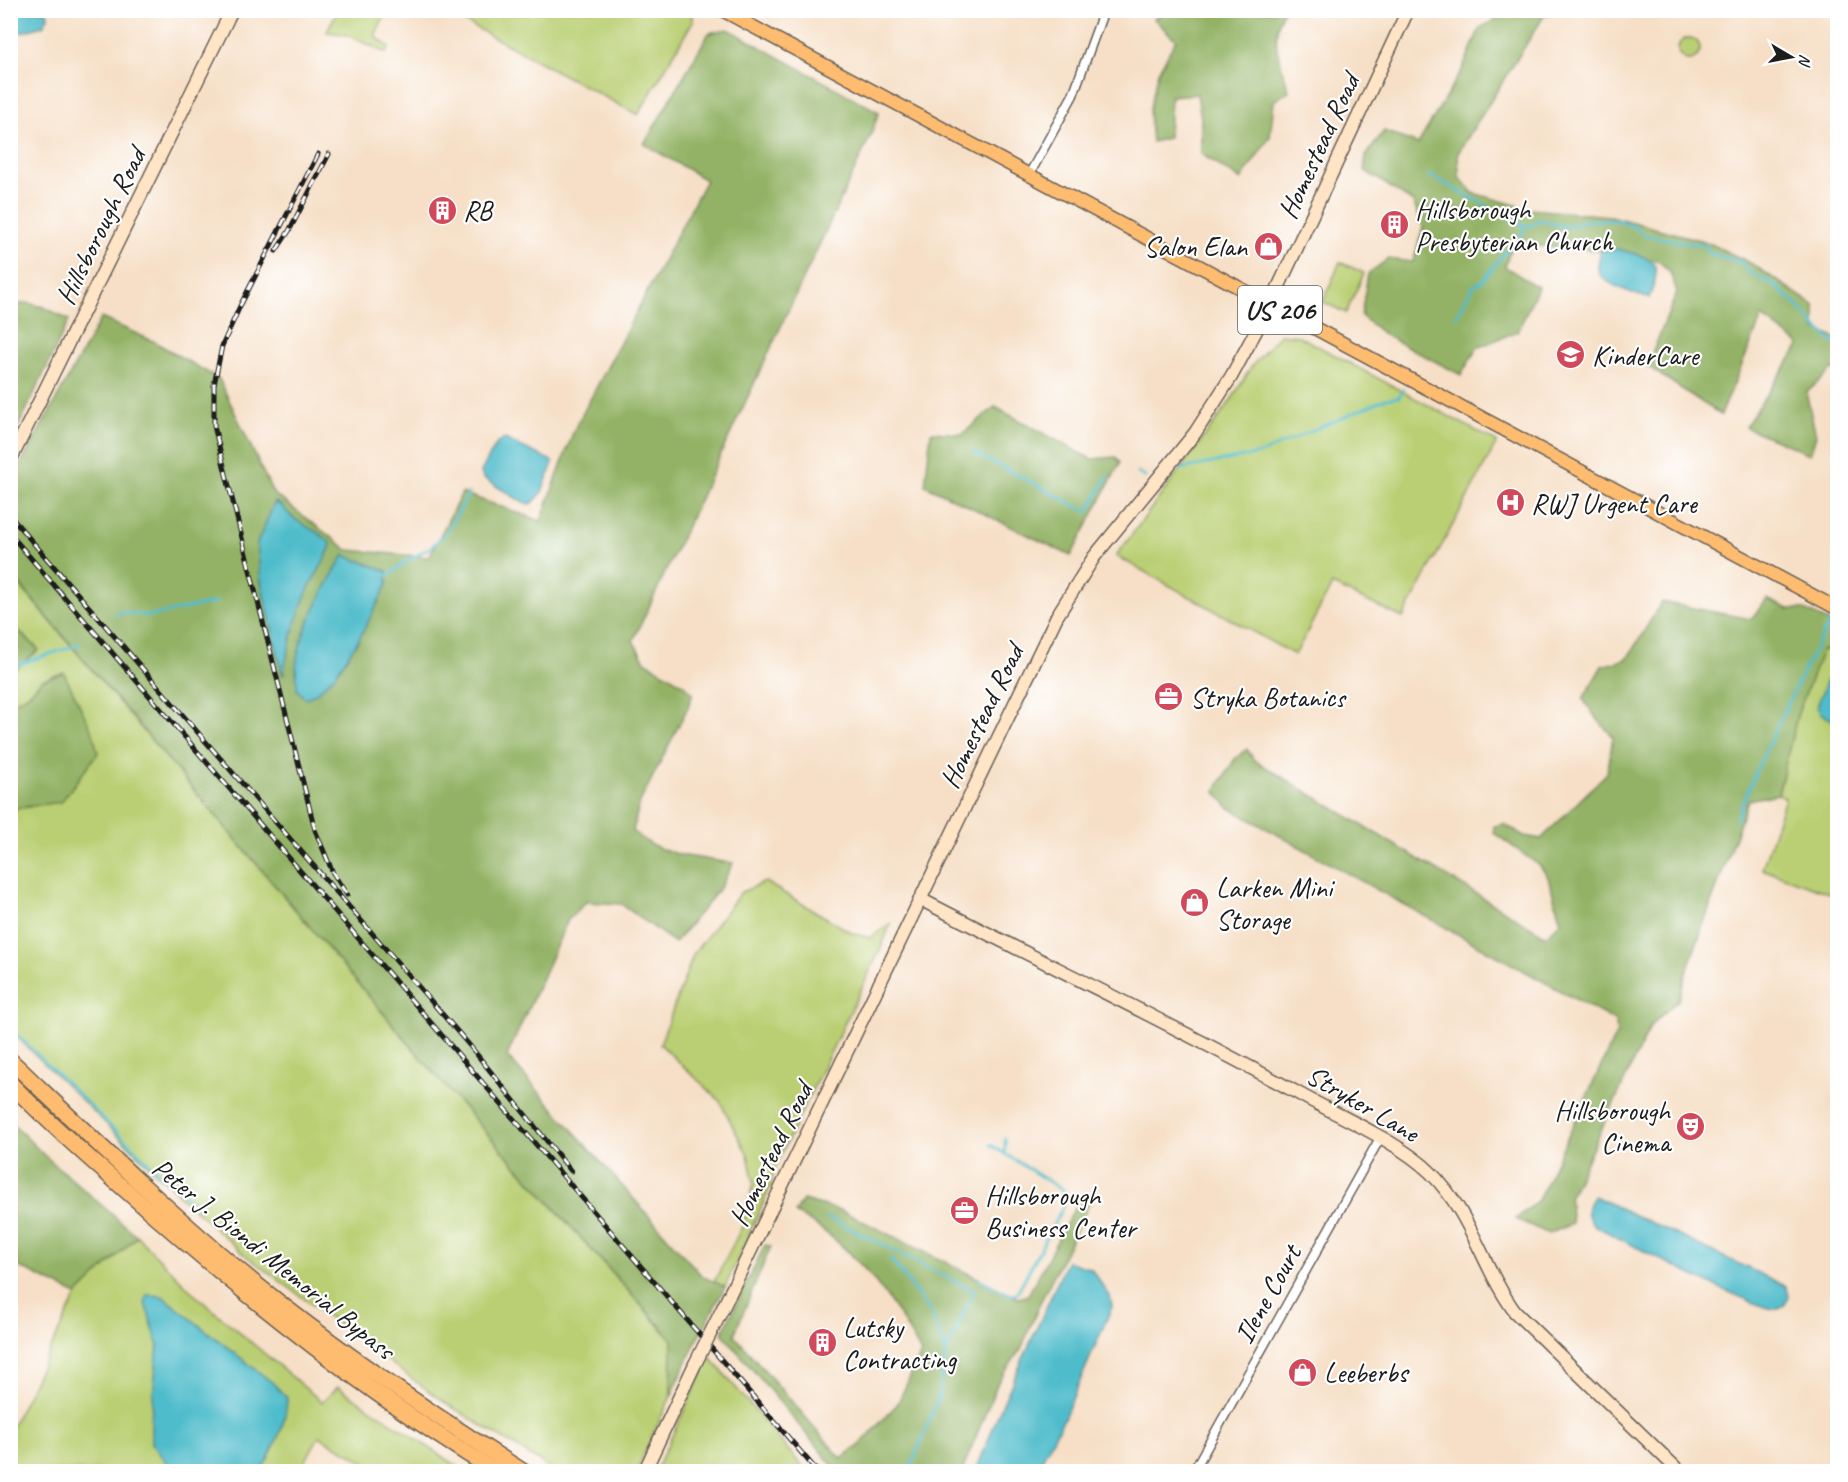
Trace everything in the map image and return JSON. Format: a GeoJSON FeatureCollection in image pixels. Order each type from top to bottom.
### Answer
{"type":"FeatureCollection","features":[{"type":"Feature","properties":{"kind":"highway","name":"Peter J. Biondi Memorial Bypass"},"geometry":{"type":"LineString","coordinates":[[10,1060],[128,1172],[267,1292],[322,1336],[421,1406],[524,1472]]}},
{"type":"Feature","properties":{"kind":"highway","name":"Peter J. Biondi Memorial Bypass"},"geometry":{"type":"LineString","coordinates":[[10,1083],[91,1161],[252,1299],[359,1380],[497,1472]]}},
{"type":"Feature","properties":{"kind":"main road","name":"US 206"},"geometry":{"type":"LineString","coordinates":[[722,10],[1838,609]]}},
{"type":"Feature","properties":{"kind":"street","name":"Hillsborough Road"},"geometry":{"type":"LineString","coordinates":[[10,461],[232,10]]}},
{"type":"Feature","properties":{"kind":"street"},"geometry":{"type":"LineString","coordinates":[[1029,175],[1073,95],[1104,10]]}},
{"type":"Feature","properties":{"kind":"street","name":"Homestead Road"},"geometry":{"type":"LineString","coordinates":[[644,1472],[1027,675],[1066,600],[1104,544],[1214,406],[1270,304],[1408,10]]}},
{"type":"Feature","properties":{"kind":"street","name":"Stryker Lane"},"geometry":{"type":"LineString","coordinates":[[920,899],[1250,1067],[1380,1138],[1429,1170],[1456,1202],[1499,1289],[1518,1316],[1680,1472]]}},
{"type":"Feature","properties":{"kind":"street","name":"Ilene Court"},"geometry":{"type":"LineString","coordinates":[[1193,1472],[1380,1138]]}},
{"type":"Feature","properties":{"kind":"green space"},"geometry":{"type":"Polygon","coordinates":[[[458,10],[690,10],[693,21],[638,115],[456,17],[458,10]]]}},
{"type":"Feature","properties":{"kind":"green space"},"geometry":{"type":"Polygon","coordinates":[[[337,11],[387,11],[375,36],[389,47],[386,53],[347,35],[327,32],[337,11]]]}},
{"type":"Feature","properties":{"kind":"green space"},"geometry":{"type":"Polygon","coordinates":[[[1168,11],[1283,11],[1276,41],[1279,60],[1289,91],[1274,101],[1270,137],[1241,180],[1201,154],[1201,118],[1197,94],[1171,96],[1169,138],[1152,142],[1149,112],[1158,72],[1176,40],[1154,19],[1168,11]]]}},
{"type":"Feature","properties":{"kind":"green space"},"geometry":{"type":"Polygon","coordinates":[[[1501,11],[1555,11],[1544,16],[1458,153],[1459,177],[1473,193],[1530,209],[1610,216],[1707,242],[1752,264],[1815,306],[1815,329],[1837,339],[1837,371],[1832,370],[1806,393],[1816,435],[1810,454],[1745,427],[1800,345],[1762,317],[1721,415],[1647,366],[1677,292],[1670,272],[1660,262],[1596,250],[1512,244],[1505,267],[1538,287],[1518,331],[1477,348],[1461,375],[1385,335],[1361,316],[1368,274],[1388,259],[1413,262],[1423,227],[1413,202],[1364,170],[1366,156],[1384,131],[1418,144],[1462,70],[1480,28],[1503,16],[1501,11]]]}},
{"type":"Feature","properties":{"kind":"green space"},"geometry":{"type":"Polygon","coordinates":[[[728,29],[879,112],[870,137],[633,641],[645,661],[683,684],[693,693],[639,804],[633,831],[654,846],[666,851],[733,863],[720,888],[675,943],[621,904],[586,902],[568,920],[507,1056],[702,1276],[725,1287],[671,1396],[672,1339],[450,1092],[11,574],[11,482],[101,318],[153,341],[219,379],[273,493],[348,550],[429,557],[462,493],[541,521],[574,430],[706,180],[644,144],[709,33],[728,29]]]}},
{"type":"Feature","properties":{"kind":"green space"},"geometry":{"type":"Polygon","coordinates":[[[1689,38],[1697,41],[1700,49],[1697,57],[1689,60],[1681,57],[1678,49],[1681,41],[1689,38]]]}},
{"type":"Feature","properties":{"kind":"green space"},"geometry":{"type":"Polygon","coordinates":[[[1340,262],[1364,273],[1346,313],[1323,302],[1340,262]]]}},
{"type":"Feature","properties":{"kind":"green space"},"geometry":{"type":"Polygon","coordinates":[[[27,303],[44,307],[69,320],[11,442],[11,305],[27,303]]]}},
{"type":"Feature","properties":{"kind":"green space"},"geometry":{"type":"Polygon","coordinates":[[[1280,334],[1299,336],[1497,442],[1403,618],[1332,585],[1295,655],[1116,556],[1230,402],[1252,366],[1280,334]]]}},
{"type":"Feature","properties":{"kind":"green space"},"geometry":{"type":"Polygon","coordinates":[[[995,407],[1091,459],[1116,457],[1120,463],[1071,556],[925,485],[931,432],[962,434],[995,407]]]}},
{"type":"Feature","properties":{"kind":"green space"},"geometry":{"type":"Polygon","coordinates":[[[10,574],[450,1092],[672,1340],[671,1396],[636,1471],[555,1471],[442,1401],[245,1255],[189,1205],[11,1031],[11,809],[30,807],[75,699],[64,673],[42,680],[29,694],[11,704],[11,670],[39,650],[11,624],[10,574]]]}},
{"type":"Feature","properties":{"kind":"green space"},"geometry":{"type":"Polygon","coordinates":[[[1767,599],[1788,609],[1803,609],[1837,626],[1837,647],[1822,651],[1797,716],[1778,794],[1748,800],[1685,976],[1679,999],[1651,1025],[1569,1198],[1572,1224],[1549,1234],[1516,1219],[1538,1200],[1617,1032],[1615,1021],[1229,808],[1215,791],[1235,759],[1247,749],[1254,760],[1546,936],[1561,922],[1548,877],[1540,866],[1494,833],[1494,826],[1504,824],[1524,836],[1541,839],[1607,773],[1613,737],[1583,699],[1602,666],[1627,659],[1662,602],[1751,619],[1767,599]]]}},
{"type":"Feature","properties":{"kind":"green space"},"geometry":{"type":"Polygon","coordinates":[[[11,624],[39,650],[11,670],[11,624]]]}},
{"type":"Feature","properties":{"kind":"green space"},"geometry":{"type":"Polygon","coordinates":[[[1837,647],[1837,896],[1762,869],[1785,798],[1778,794],[1797,716],[1822,650],[1837,647]]]}},
{"type":"Feature","properties":{"kind":"green space"},"geometry":{"type":"Polygon","coordinates":[[[64,673],[93,733],[98,753],[61,802],[11,809],[11,704],[29,694],[42,680],[64,673]]]}},
{"type":"Feature","properties":{"kind":"green space"},"geometry":{"type":"Polygon","coordinates":[[[765,882],[852,933],[870,938],[890,924],[882,946],[774,1169],[771,1186],[725,1287],[714,1282],[742,1227],[754,1183],[748,1155],[719,1100],[660,1044],[694,953],[741,892],[765,882]]]}},
{"type":"Feature","properties":{"kind":"green space"},"geometry":{"type":"Polygon","coordinates":[[[11,1122],[44,1155],[137,1236],[77,1295],[11,1263],[11,1122]]]}},
{"type":"Feature","properties":{"kind":"green space"},"geometry":{"type":"Polygon","coordinates":[[[1081,1196],[1092,1198],[1040,1303],[1021,1349],[998,1382],[962,1471],[837,1471],[722,1333],[765,1245],[771,1246],[734,1335],[841,1458],[858,1447],[898,1403],[921,1353],[897,1312],[868,1273],[834,1239],[795,1213],[803,1200],[842,1211],[1018,1298],[1028,1295],[1081,1196]]]}},
{"type":"Feature","properties":{"kind":"green space"},"geometry":{"type":"Polygon","coordinates":[[[137,1236],[195,1295],[322,1402],[338,1387],[464,1471],[380,1471],[319,1436],[300,1471],[11,1471],[10,1430],[77,1295],[137,1236]]]}},
{"type":"Feature","properties":{"kind":"green space"},"geometry":{"type":"Polygon","coordinates":[[[710,1357],[806,1471],[655,1471],[710,1357]]]}},
{"type":"Feature","properties":{"kind":"water"},"geometry":{"type":"Polygon","coordinates":[[[11,10],[47,11],[48,17],[43,26],[11,35],[11,10]]]}},
{"type":"Feature","properties":{"kind":"water"},"geometry":{"type":"Polygon","coordinates":[[[1618,249],[1639,255],[1652,263],[1656,275],[1649,298],[1620,288],[1600,275],[1598,263],[1601,251],[1618,249]]]}},
{"type":"Feature","properties":{"kind":"water"},"geometry":{"type":"Polygon","coordinates":[[[505,439],[553,463],[541,494],[533,503],[528,504],[519,500],[483,478],[481,472],[497,443],[505,439]]]}},
{"type":"Feature","properties":{"kind":"water"},"geometry":{"type":"Polygon","coordinates":[[[275,502],[295,519],[322,535],[331,544],[299,611],[283,676],[261,583],[257,543],[275,502]]]}},
{"type":"Feature","properties":{"kind":"water"},"geometry":{"type":"Polygon","coordinates":[[[344,555],[387,571],[387,585],[358,641],[335,675],[318,692],[306,699],[297,690],[298,654],[314,609],[344,555]]]}},
{"type":"Feature","properties":{"kind":"water"},"geometry":{"type":"Polygon","coordinates":[[[1837,661],[1837,723],[1820,713],[1817,707],[1837,661]]]}},
{"type":"Feature","properties":{"kind":"water"},"geometry":{"type":"Polygon","coordinates":[[[1594,1196],[1786,1286],[1789,1295],[1786,1303],[1777,1309],[1759,1305],[1687,1273],[1597,1227],[1590,1221],[1588,1213],[1589,1204],[1594,1196]]]}},
{"type":"Feature","properties":{"kind":"water"},"geometry":{"type":"Polygon","coordinates":[[[1067,1261],[1091,1269],[1110,1296],[1112,1307],[1064,1418],[1036,1471],[976,1471],[999,1412],[1067,1261]]]}},
{"type":"Feature","properties":{"kind":"water"},"geometry":{"type":"Polygon","coordinates":[[[147,1295],[162,1296],[273,1383],[287,1398],[282,1427],[261,1471],[173,1471],[151,1443],[158,1344],[145,1303],[147,1295]]]}},
{"type":"Feature","properties":{"kind":"waterway"},"geometry":{"type":"LineString","coordinates":[[1429,175],[1524,226],[1530,226],[1539,220],[1566,227],[1585,221],[1617,220],[1633,226],[1644,235],[1706,246],[1708,253],[1741,262],[1749,272],[1773,284],[1838,346]]}},
{"type":"Feature","properties":{"kind":"waterway"},"geometry":{"type":"LineString","coordinates":[[1456,318],[1473,286],[1482,281],[1511,245],[1520,238],[1524,226]]}},
{"type":"Feature","properties":{"kind":"waterway"},"geometry":{"type":"LineString","coordinates":[[1180,469],[1259,454],[1385,399],[1399,397],[1404,389]]}},
{"type":"Feature","properties":{"kind":"waterway"},"geometry":{"type":"LineString","coordinates":[[973,452],[1088,512],[1108,476]]}},
{"type":"Feature","properties":{"kind":"waterway"},"geometry":{"type":"LineString","coordinates":[[1138,473],[1145,477]]}},
{"type":"Feature","properties":{"kind":"waterway"},"geometry":{"type":"LineString","coordinates":[[387,575],[431,547],[447,532],[469,493]]}},
{"type":"Feature","properties":{"kind":"waterway"},"geometry":{"type":"LineString","coordinates":[[115,615],[122,612],[150,616],[217,602]]}},
{"type":"Feature","properties":{"kind":"waterway"},"geometry":{"type":"LineString","coordinates":[[1736,820],[1755,773],[1829,623]]}},
{"type":"Feature","properties":{"kind":"waterway"},"geometry":{"type":"LineString","coordinates":[[10,669],[80,644]]}},
{"type":"Feature","properties":{"kind":"waterway"},"geometry":{"type":"LineString","coordinates":[[10,1028],[155,1169],[199,1208]]}},
{"type":"Feature","properties":{"kind":"waterway"},"geometry":{"type":"LineString","coordinates":[[1005,1138],[1005,1154]]}},
{"type":"Feature","properties":{"kind":"waterway"},"geometry":{"type":"LineString","coordinates":[[979,1280],[1012,1295],[1017,1293],[1067,1199],[1064,1191],[991,1145]]}},
{"type":"Feature","properties":{"kind":"waterway"},"geometry":{"type":"LineString","coordinates":[[827,1217],[974,1291],[946,1352]]}},
{"type":"Feature","properties":{"kind":"waterway"},"geometry":{"type":"LineString","coordinates":[[890,1258],[932,1314],[946,1353],[938,1399],[909,1472]]}},
{"type":"Feature","properties":{"kind":"railway"},"geometry":{"type":"LineString","coordinates":[[318,154],[222,346],[214,385],[214,426],[315,830],[333,873],[347,895]]}},
{"type":"Feature","properties":{"kind":"railway"},"geometry":{"type":"LineString","coordinates":[[276,251],[289,231],[329,154],[327,157]]}},
{"type":"Feature","properties":{"kind":"railway"},"geometry":{"type":"LineString","coordinates":[[10,516],[470,1046],[571,1171]]}},
{"type":"Feature","properties":{"kind":"railway"},"geometry":{"type":"LineString","coordinates":[[10,534],[818,1472]]}},
{"type":"Feature","properties":{"kind":"place","name":"RB"},"geometry":{"type":"Point","coordinates":[442,210]}},
{"type":"Feature","properties":{"kind":"place","name":"Hillsborough Presbyterian Church"},"geometry":{"type":"Point","coordinates":[1394,225]}},
{"type":"Feature","properties":{"kind":"place","name":"Salon Elan"},"geometry":{"type":"Point","coordinates":[1268,246]}},
{"type":"Feature","properties":{"kind":"place","name":"KinderCare"},"geometry":{"type":"Point","coordinates":[1571,355]}},
{"type":"Feature","properties":{"kind":"place","name":"RWJ Urgent Care"},"geometry":{"type":"Point","coordinates":[1510,503]}},
{"type":"Feature","properties":{"kind":"place","name":"Stryka Botanics"},"geometry":{"type":"Point","coordinates":[1169,697]}},
{"type":"Feature","properties":{"kind":"place","name":"Larken Mini Storage"},"geometry":{"type":"Point","coordinates":[1195,903]}},
{"type":"Feature","properties":{"kind":"place","name":"Hillsborough Cinema"},"geometry":{"type":"Point","coordinates":[1691,1126]}},
{"type":"Feature","properties":{"kind":"place","name":"Hillsborough Business Center"},"geometry":{"type":"Point","coordinates":[964,1211]}},
{"type":"Feature","properties":{"kind":"place","name":"Lutsky Contracting"},"geometry":{"type":"Point","coordinates":[822,1343]}},
{"type":"Feature","properties":{"kind":"place","name":"Leeberbs"},"geometry":{"type":"Point","coordinates":[1303,1372]}}]}
